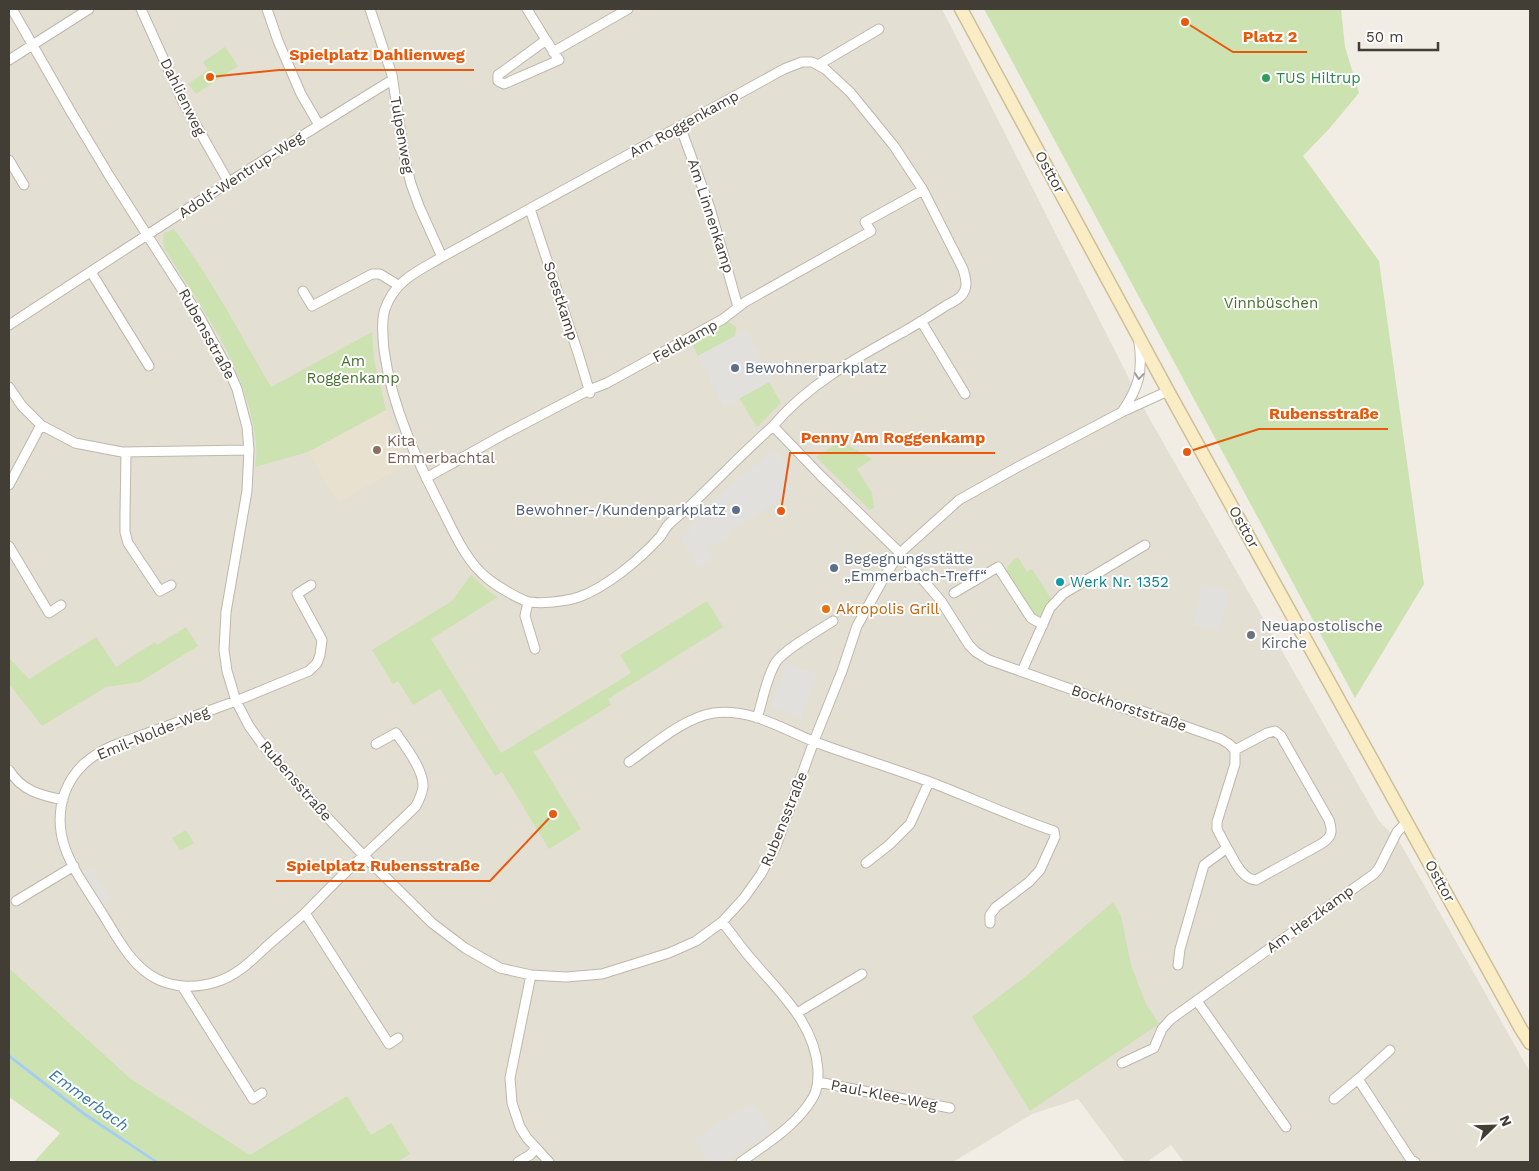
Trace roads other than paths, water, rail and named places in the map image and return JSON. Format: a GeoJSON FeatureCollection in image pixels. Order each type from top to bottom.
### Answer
{"type":"FeatureCollection","features":[{"type":"Feature","properties":{"kind":"main road","name":"Osttor"},"geometry":{"type":"LineString","coordinates":[[961,9],[1168,391],[1530,1043]]}},
{"type":"Feature","properties":{"kind":"street","name":"Rubensstraße"},"geometry":{"type":"LineString","coordinates":[[12,9],[105,169],[199,316],[230,373],[243,408],[249,450],[247,491],[226,612],[224,650],[227,671],[236,701],[265,748],[324,815],[364,856],[432,923],[465,948],[500,968],[531,975],[566,977],[602,974],[669,953],[696,941],[722,922],[744,898],[761,874],[776,846],[814,741],[839,680],[857,626],[900,553],[959,500],[1122,412],[1168,391]]}},
{"type":"Feature","properties":{"kind":"street"},"geometry":{"type":"LineString","coordinates":[[9,60],[89,9]]}},
{"type":"Feature","properties":{"kind":"street","name":"Dahlienweg"},"geometry":{"type":"LineString","coordinates":[[141,9],[183,102],[228,183]]}},
{"type":"Feature","properties":{"kind":"street"},"geometry":{"type":"LineString","coordinates":[[267,9],[300,94],[319,125]]}},
{"type":"Feature","properties":{"kind":"street","name":"Tulpenweg"},"geometry":{"type":"LineString","coordinates":[[370,9],[392,80],[410,184],[442,257]]}},
{"type":"Feature","properties":{"kind":"street"},"geometry":{"type":"LineString","coordinates":[[527,9],[559,60],[504,84],[498,80],[498,75],[546,40]]}},
{"type":"Feature","properties":{"kind":"street"},"geometry":{"type":"LineString","coordinates":[[553,52],[628,9]]}},
{"type":"Feature","properties":{"kind":"street","name":"Am Roggenkamp"},"geometry":{"type":"LineString","coordinates":[[528,602],[493,582],[479,570],[466,553],[426,478],[400,416],[387,366],[383,338],[383,314],[398,285],[407,277],[442,257],[784,69],[802,62],[812,62],[818,65],[879,30]]}},
{"type":"Feature","properties":{"kind":"street"},"geometry":{"type":"LineString","coordinates":[[535,649],[525,616],[528,602],[559,601],[579,597],[615,578],[637,560],[661,536],[667,526],[773,426],[787,409],[808,391],[866,353],[921,322],[960,297],[966,290],[966,279],[923,190],[894,146],[850,92],[818,65]]}},
{"type":"Feature","properties":{"kind":"street","name":"Adolf-Wentrup-Weg"},"geometry":{"type":"LineString","coordinates":[[9,326],[228,183],[392,80]]}},
{"type":"Feature","properties":{"kind":"street","name":"Am Linnenkamp"},"geometry":{"type":"LineString","coordinates":[[680,126],[710,208],[738,307]]}},
{"type":"Feature","properties":{"kind":"street"},"geometry":{"type":"LineString","coordinates":[[9,160],[24,185]]}},
{"type":"Feature","properties":{"kind":"street","name":"Feldkamp"},"geometry":{"type":"LineString","coordinates":[[426,478],[501,436],[607,383],[724,320],[745,302],[871,231],[865,222],[923,190]]}},
{"type":"Feature","properties":{"kind":"street","name":"Soestkamp"},"geometry":{"type":"LineString","coordinates":[[530,209],[589,392]]}},
{"type":"Feature","properties":{"kind":"street"},"geometry":{"type":"LineString","coordinates":[[91,272],[148,366]]}},
{"type":"Feature","properties":{"kind":"street"},"geometry":{"type":"LineString","coordinates":[[304,291],[312,306],[372,274],[380,274],[398,285]]}},
{"type":"Feature","properties":{"kind":"street"},"geometry":{"type":"LineString","coordinates":[[921,322],[966,394]]}},
{"type":"Feature","properties":{"kind":"street","name":"Rubensstraße"},"geometry":{"type":"LineString","coordinates":[[1122,412],[1136,390],[1138,383],[1140,354],[1138,336]]}},
{"type":"Feature","properties":{"kind":"street"},"geometry":{"type":"LineString","coordinates":[[9,387],[22,406],[42,426],[75,443],[126,452],[249,450]]}},
{"type":"Feature","properties":{"kind":"street"},"geometry":{"type":"LineString","coordinates":[[9,485],[42,426]]}},
{"type":"Feature","properties":{"kind":"street"},"geometry":{"type":"LineString","coordinates":[[773,426],[900,553]]}},
{"type":"Feature","properties":{"kind":"street"},"geometry":{"type":"LineString","coordinates":[[126,452],[125,532],[128,543],[160,591],[171,585]]}},
{"type":"Feature","properties":{"kind":"street"},"geometry":{"type":"LineString","coordinates":[[1022,671],[1050,608],[1063,594],[1145,545]]}},
{"type":"Feature","properties":{"kind":"street"},"geometry":{"type":"LineString","coordinates":[[9,546],[49,612],[61,605]]}},
{"type":"Feature","properties":{"kind":"street","name":"Bockhorststraße"},"geometry":{"type":"LineString","coordinates":[[900,553],[942,601],[976,652],[994,662],[1138,713],[1139,710],[1220,739],[1229,744],[1234,750]]}},
{"type":"Feature","properties":{"kind":"street"},"geometry":{"type":"LineString","coordinates":[[954,593],[998,567],[1031,618],[1043,625]]}},
{"type":"Feature","properties":{"kind":"street"},"geometry":{"type":"LineString","coordinates":[[236,701],[309,671],[317,663],[322,640],[297,594],[311,585]]}},
{"type":"Feature","properties":{"kind":"street"},"geometry":{"type":"LineString","coordinates":[[757,718],[777,661],[788,651],[833,621]]}},
{"type":"Feature","properties":{"kind":"street","name":"Emil-Nolde-Weg"},"geometry":{"type":"LineString","coordinates":[[236,701],[122,742],[100,752],[87,760],[77,770],[68,784],[59,822],[60,834],[66,850],[123,946],[137,964],[158,979],[182,986],[197,987],[226,979],[253,960],[364,856]]}},
{"type":"Feature","properties":{"kind":"street"},"geometry":{"type":"LineString","coordinates":[[629,762],[673,732],[705,714],[732,712],[748,714],[814,741],[929,782],[1054,831],[1055,837],[1040,870],[1030,882],[996,907],[990,915],[990,923]]}},
{"type":"Feature","properties":{"kind":"street"},"geometry":{"type":"LineString","coordinates":[[1275,732],[1281,736],[1332,828],[1332,834],[1327,840],[1256,880],[1244,875],[1217,829],[1217,822],[1235,764],[1234,750],[1267,733],[1275,732]]}},
{"type":"Feature","properties":{"kind":"street"},"geometry":{"type":"LineString","coordinates":[[364,856],[416,806],[423,789],[420,772],[396,733],[376,744]]}},
{"type":"Feature","properties":{"kind":"street"},"geometry":{"type":"LineString","coordinates":[[9,770],[19,784],[25,788],[63,800]]}},
{"type":"Feature","properties":{"kind":"street"},"geometry":{"type":"LineString","coordinates":[[866,863],[889,845],[910,824],[929,782]]}},
{"type":"Feature","properties":{"kind":"street","name":"Am Herzkamp"},"geometry":{"type":"LineString","coordinates":[[1122,1063],[1154,1048],[1162,1029],[1171,1019],[1374,874],[1379,868],[1397,832],[1407,822]]}},
{"type":"Feature","properties":{"kind":"street"},"geometry":{"type":"LineString","coordinates":[[1178,965],[1180,949],[1204,866],[1227,848]]}},
{"type":"Feature","properties":{"kind":"street"},"geometry":{"type":"LineString","coordinates":[[16,901],[74,866]]}},
{"type":"Feature","properties":{"kind":"street"},"geometry":{"type":"LineString","coordinates":[[305,913],[389,1044],[398,1038]]}},
{"type":"Feature","properties":{"kind":"street","name":"Paul-Klee-Weg"},"geometry":{"type":"LineString","coordinates":[[722,922],[797,1013],[812,1038],[815,1048],[818,1082],[814,1098],[802,1114],[777,1136],[742,1162]]}},
{"type":"Feature","properties":{"kind":"street"},"geometry":{"type":"LineString","coordinates":[[797,1013],[862,974]]}},
{"type":"Feature","properties":{"kind":"street"},"geometry":{"type":"LineString","coordinates":[[531,975],[510,1078],[512,1103],[520,1127],[527,1138],[549,1162]]}},
{"type":"Feature","properties":{"kind":"street"},"geometry":{"type":"LineString","coordinates":[[182,986],[253,1099],[262,1093]]}},
{"type":"Feature","properties":{"kind":"street"},"geometry":{"type":"LineString","coordinates":[[1197,1001],[1286,1127]]}},
{"type":"Feature","properties":{"kind":"street"},"geometry":{"type":"LineString","coordinates":[[1334,1099],[1390,1050]]}},
{"type":"Feature","properties":{"kind":"street"},"geometry":{"type":"LineString","coordinates":[[1358,1079],[1411,1160],[1415,1162]]}},
{"type":"Feature","properties":{"kind":"street","name":"Paul-Klee-Weg"},"geometry":{"type":"LineString","coordinates":[[818,1082],[950,1108]]}},
{"type":"Feature","properties":{"kind":"street"},"geometry":{"type":"LineString","coordinates":[[518,1162],[530,1155],[536,1148]]}},
{"type":"Feature","properties":{"kind":"water"},"geometry":{"type":"Polygon","coordinates":[[[9,1054],[86,1113],[159,1162],[154,1162],[84,1116],[9,1058],[9,1054]]]}},
{"type":"Feature","properties":{"kind":"place","name":"Platz 2"},"geometry":{"type":"Point","coordinates":[1185,22]}},
{"type":"Feature","properties":{"kind":"place","name":"Spielplatz Dahlienweg"},"geometry":{"type":"Point","coordinates":[210,77]}},
{"type":"Feature","properties":{"kind":"place","name":"TUS Hiltrup"},"geometry":{"type":"Point","coordinates":[1266,78]}},
{"type":"Feature","properties":{"kind":"place","name":"Bewohnerparkplatz"},"geometry":{"type":"Point","coordinates":[735,368]}},
{"type":"Feature","properties":{"kind":"place","name":"Kita Emmerbachtal"},"geometry":{"type":"Point","coordinates":[377,450]}},
{"type":"Feature","properties":{"kind":"place","name":"Rubensstraße"},"geometry":{"type":"Point","coordinates":[1187,452]}},
{"type":"Feature","properties":{"kind":"place","name":"Bewohner-/Kundenparkplatz"},"geometry":{"type":"Point","coordinates":[736,510]}},
{"type":"Feature","properties":{"kind":"place","name":"Penny Am Roggenkamp"},"geometry":{"type":"Point","coordinates":[781,511]}},
{"type":"Feature","properties":{"kind":"place","name":"Begegnungsstätte „Emmerbach-Treff“"},"geometry":{"type":"Point","coordinates":[834,568]}},
{"type":"Feature","properties":{"kind":"place","name":"Werk Nr. 1352"},"geometry":{"type":"Point","coordinates":[1060,582]}},
{"type":"Feature","properties":{"kind":"place","name":"Akropolis Grill"},"geometry":{"type":"Point","coordinates":[826,609]}},
{"type":"Feature","properties":{"kind":"place","name":"Neuapostolische Kirche"},"geometry":{"type":"Point","coordinates":[1251,635]}},
{"type":"Feature","properties":{"kind":"place","name":"Spielplatz Rubensstraße"},"geometry":{"type":"Point","coordinates":[553,814]}},
{"type":"Feature","properties":{"kind":"park label","name":"Vinnbüschen"},"geometry":{"type":"Point","coordinates":[1271,303]}},
{"type":"Feature","properties":{"kind":"water label","name":"Emmerbach"},"geometry":{"type":"Point","coordinates":[89,1100]}}]}
